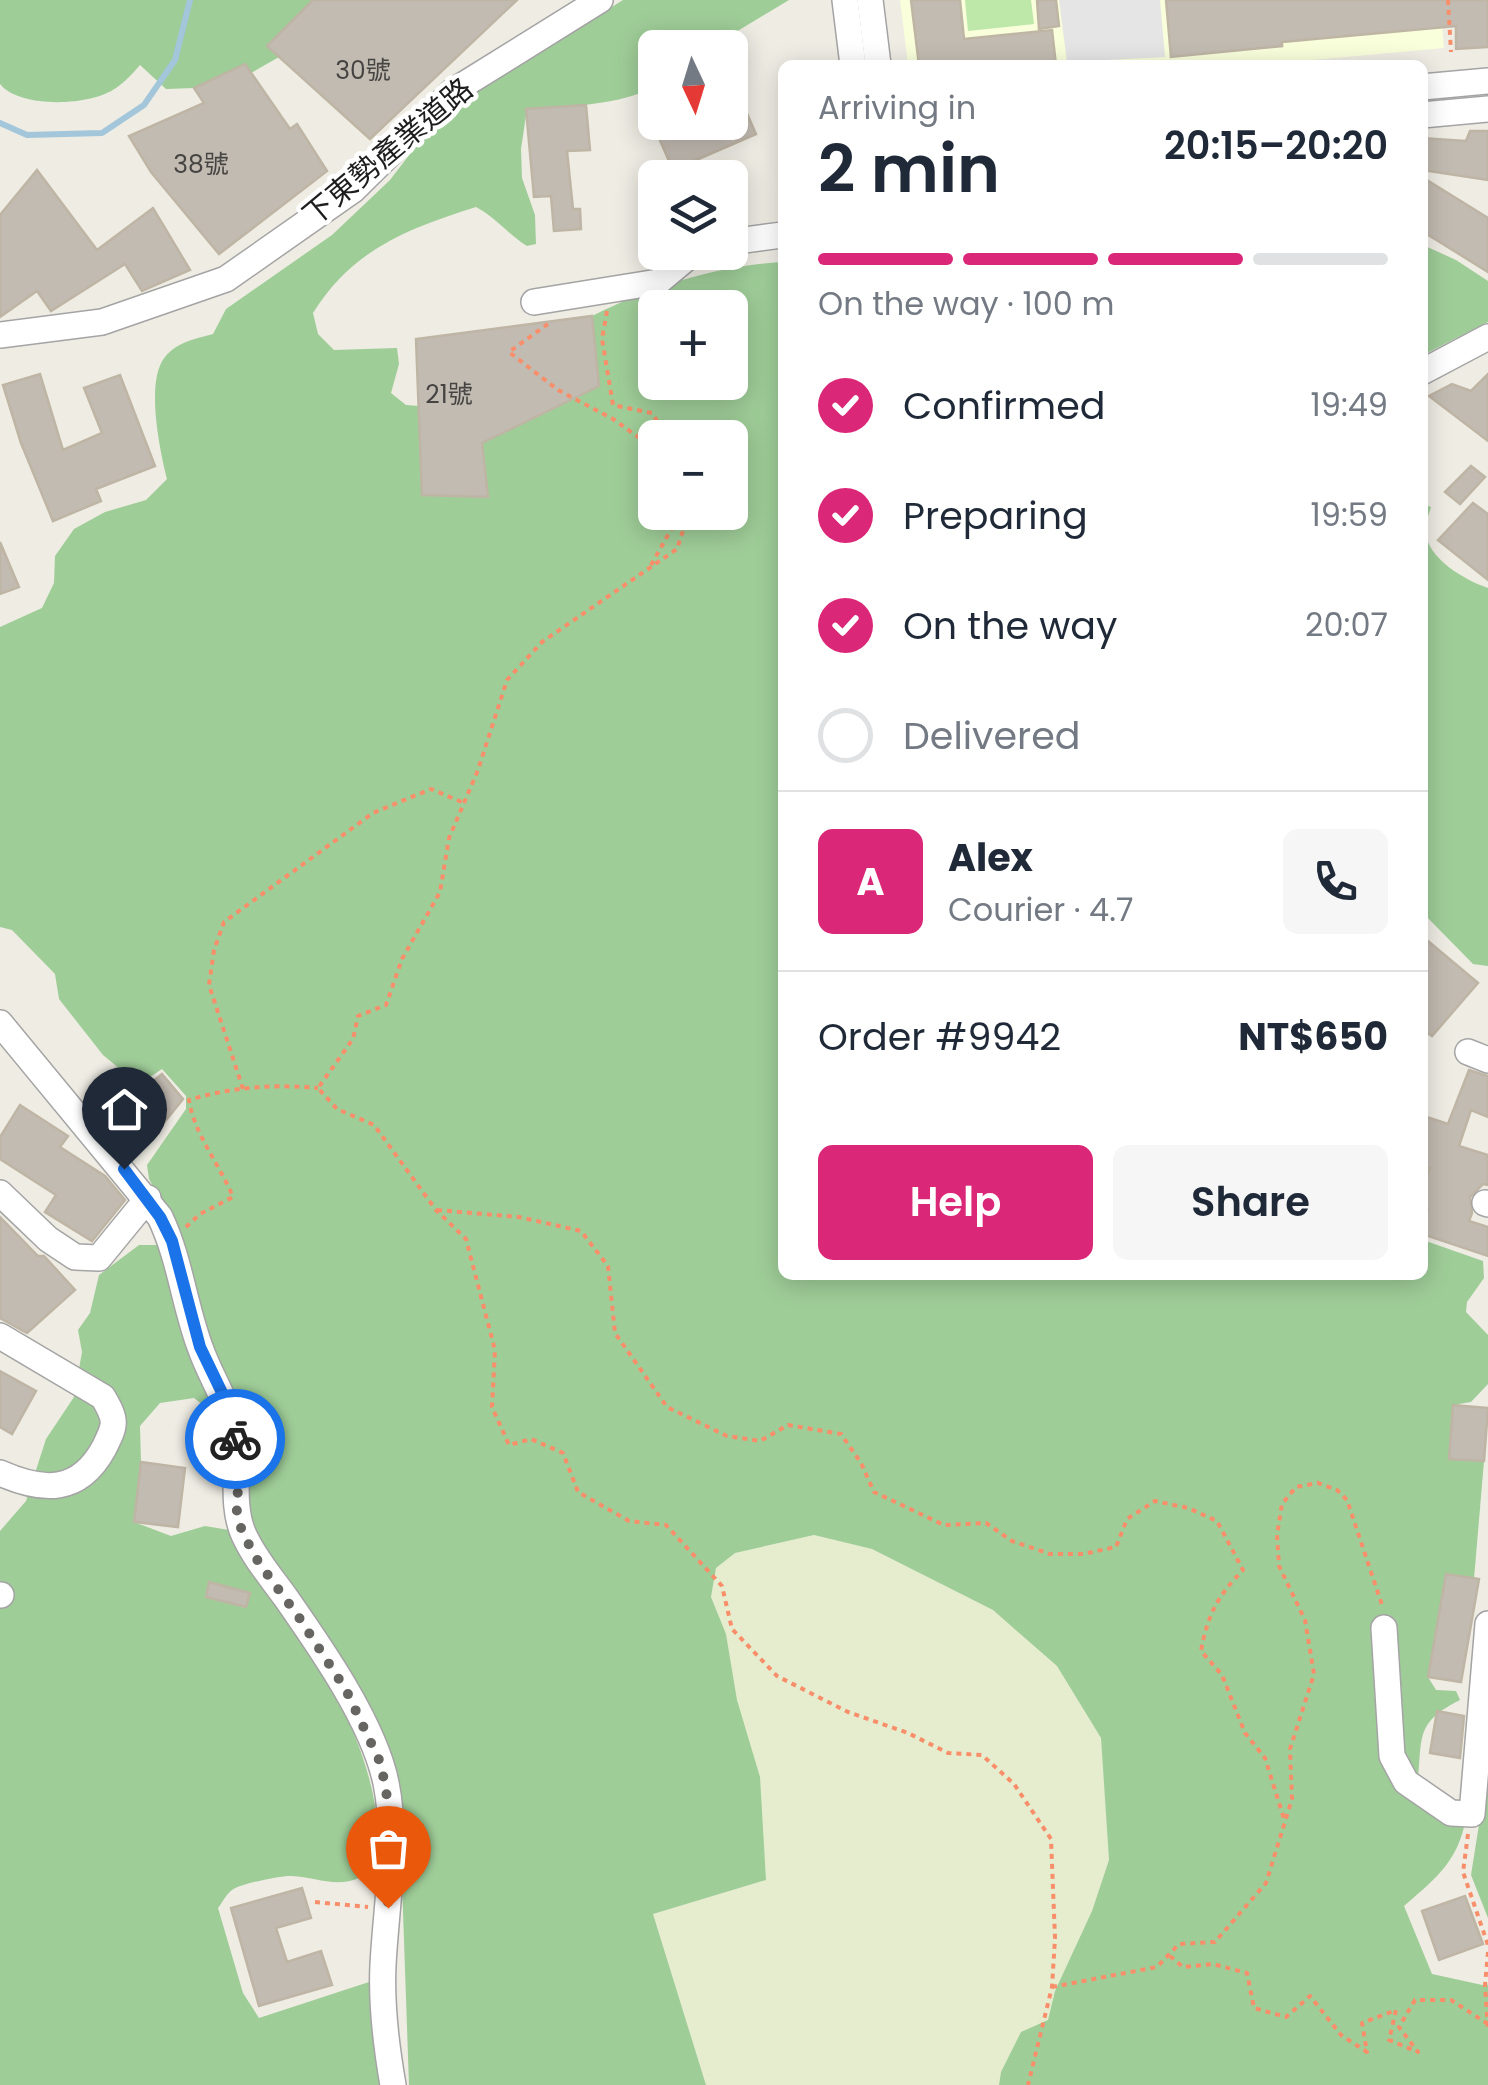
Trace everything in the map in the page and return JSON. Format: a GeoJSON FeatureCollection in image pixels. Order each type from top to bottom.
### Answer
{"type":"FeatureCollection","features":[{"type":"Feature","properties":{"kind":"street","name":"下東勢產業道路"},"geometry":{"type":"LineString","coordinates":[[0,335],[102,322],[226,279],[354,190],[452,92],[600,0]]}},
{"type":"Feature","properties":{"kind":"street"},"geometry":{"type":"LineString","coordinates":[[845,0],[852,60]]}},
{"type":"Feature","properties":{"kind":"street"},"geometry":{"type":"LineString","coordinates":[[870,0],[877,60]]}},
{"type":"Feature","properties":{"kind":"street"},"geometry":{"type":"LineString","coordinates":[[1428,86],[1488,81]]}},
{"type":"Feature","properties":{"kind":"street"},"geometry":{"type":"LineString","coordinates":[[1428,114],[1488,109]]}},
{"type":"Feature","properties":{"kind":"street"},"geometry":{"type":"LineString","coordinates":[[748,240],[778,236]]}},
{"type":"Feature","properties":{"kind":"street"},"geometry":{"type":"LineString","coordinates":[[545,302],[658,282],[672,270]]}},
{"type":"Feature","properties":{"kind":"street"},"geometry":{"type":"LineString","coordinates":[[1428,369],[1488,337]]}},
{"type":"Feature","properties":{"kind":"street"},"geometry":{"type":"LineString","coordinates":[[0,1022],[148,1198],[172,1241],[200,1347],[226,1401],[234,1432],[239,1482],[236,1507],[242,1532],[346,1690],[381,1764],[389,1808],[384,2031],[393,2085]]}},
{"type":"Feature","properties":{"kind":"street"},"geometry":{"type":"LineString","coordinates":[[0,1194],[48,1239],[75,1258],[99,1258],[148,1198]]}},
{"type":"Feature","properties":{"kind":"street"},"geometry":{"type":"LineString","coordinates":[[0,1336],[103,1396],[115,1427],[93,1469],[78,1480],[52,1486],[22,1482],[0,1473]]}},
{"type":"Feature","properties":{"kind":"street"},"geometry":{"type":"LineString","coordinates":[[1384,1628],[1392,1756],[1406,1782],[1451,1813],[1472,1814],[1488,1624]]}},
{"type":"Feature","properties":{"kind":"path"},"geometry":{"type":"LineString","coordinates":[[1448,0],[1452,52]]}},
{"type":"Feature","properties":{"kind":"path"},"geometry":{"type":"LineString","coordinates":[[619,290],[607,308],[602,339],[613,406],[652,413],[656,420]]}},
{"type":"Feature","properties":{"kind":"path"},"geometry":{"type":"LineString","coordinates":[[545,302],[549,324],[509,352],[558,390],[638,437]]}},
{"type":"Feature","properties":{"kind":"path"},"geometry":{"type":"LineString","coordinates":[[650,568],[671,530]]}},
{"type":"Feature","properties":{"kind":"path"},"geometry":{"type":"LineString","coordinates":[[318,1088],[353,1040],[358,1016],[386,1006],[402,959],[440,892],[449,838],[507,680],[542,642],[677,549],[683,530]]}},
{"type":"Feature","properties":{"kind":"path"},"geometry":{"type":"LineString","coordinates":[[243,1089],[210,985],[214,950],[224,922],[373,813],[431,789],[464,804]]}},
{"type":"Feature","properties":{"kind":"path"},"geometry":{"type":"LineString","coordinates":[[172,1241],[200,1214],[233,1198],[220,1164],[192,1120],[189,1100],[243,1089],[286,1085],[318,1088],[338,1109],[374,1125],[436,1210],[466,1239],[495,1350],[492,1407],[509,1445],[531,1439],[563,1453],[578,1492],[628,1522],[666,1524],[722,1586],[732,1630],[776,1676],[848,1712],[908,1733],[948,1753],[982,1755],[1014,1784],[1051,1839],[1055,1938],[1052,1987],[1028,2085]]}},
{"type":"Feature","properties":{"kind":"path"},"geometry":{"type":"LineString","coordinates":[[436,1210],[519,1218],[581,1231],[608,1266],[615,1334],[668,1407],[727,1436],[760,1441],[788,1426],[841,1434],[861,1463],[874,1492],[944,1526],[986,1524],[1012,1541],[1050,1554],[1083,1554],[1116,1546],[1127,1519],[1155,1501],[1188,1508],[1217,1521],[1244,1570],[1222,1592],[1208,1618],[1201,1651],[1222,1675],[1244,1733],[1265,1758],[1285,1822]]}},
{"type":"Feature","properties":{"kind":"path"},"geometry":{"type":"LineString","coordinates":[[1052,1987],[1157,1967],[1179,1944],[1215,1942],[1266,1883],[1292,1799],[1290,1749],[1314,1674],[1305,1620],[1279,1566],[1277,1535],[1282,1504],[1296,1487],[1318,1483],[1336,1490],[1347,1500],[1383,1606],[1384,1628]]}},
{"type":"Feature","properties":{"kind":"path"},"geometry":{"type":"LineString","coordinates":[[1472,1814],[1463,1872],[1488,1948],[1488,2027]]}},
{"type":"Feature","properties":{"kind":"path"},"geometry":{"type":"LineString","coordinates":[[315,1902],[388,1908]]}},
{"type":"Feature","properties":{"kind":"path"},"geometry":{"type":"LineString","coordinates":[[1168,1955],[1182,1967],[1214,1964],[1248,1973],[1254,2008],[1286,2017],[1310,1996],[1342,2035],[1367,2052],[1362,2023],[1396,2010],[1389,2040],[1418,2052],[1399,2026],[1415,2000],[1451,2000],[1488,2027]]}},
{"type":"Feature","properties":{"kind":"shaded area"},"geometry":{"type":"Polygon","coordinates":[[[900,0],[1440,0],[1444,48],[1314,60],[907,60],[900,0]]]}},
{"type":"Feature","properties":{"kind":"shaded area"},"geometry":{"type":"Polygon","coordinates":[[[1059,0],[1160,0],[1165,57],[1067,60],[1059,0]]]}},
{"type":"Feature","properties":{"kind":"shaded area"},"geometry":{"type":"Polygon","coordinates":[[[814,1535],[872,1549],[993,1610],[1057,1666],[1101,1738],[1109,1860],[1092,1911],[1055,1991],[1048,2020],[1001,2072],[999,2085],[706,2085],[653,1914],[766,1880],[726,1634],[711,1597],[716,1567],[735,1553],[814,1535]]]}},
{"type":"Feature","properties":{"kind":"green space"},"geometry":{"type":"Polygon","coordinates":[[[0,0],[313,0],[267,46],[279,57],[251,73],[244,64],[194,88],[166,89],[140,65],[123,83],[105,94],[56,102],[23,98],[0,84],[0,0]]]}},
{"type":"Feature","properties":{"kind":"green space"},"geometry":{"type":"Polygon","coordinates":[[[623,0],[789,0],[739,30],[638,30],[638,94],[592,104],[527,109],[521,149],[522,178],[535,215],[536,244],[527,246],[476,207],[405,233],[364,257],[329,291],[313,313],[318,334],[334,350],[397,348],[399,364],[391,393],[406,405],[419,406],[482,443],[599,386],[592,316],[638,295],[638,400],[748,400],[748,290],[653,290],[724,270],[748,270],[748,266],[778,262],[778,1280],[1428,1280],[1428,1242],[1483,1261],[1484,1278],[1467,1302],[1466,1312],[1488,1335],[1488,1384],[1471,1402],[1453,1405],[1449,1458],[1484,1461],[1474,1579],[1446,1574],[1428,1677],[1436,1690],[1456,1691],[1460,1700],[1428,1723],[1418,1781],[1466,1818],[1451,1858],[1404,1906],[1432,1974],[1487,1986],[1488,1983],[1488,2085],[999,2085],[1001,2072],[1021,2032],[1048,2020],[1055,1991],[1092,1911],[1109,1860],[1101,1738],[1057,1666],[993,1610],[872,1549],[814,1535],[735,1553],[716,1568],[711,1597],[726,1634],[737,1700],[760,1777],[766,1880],[653,1914],[706,2085],[409,2085],[399,1796],[253,1529],[247,1496],[253,1436],[206,1340],[167,1212],[149,1179],[147,1165],[186,1109],[186,1096],[162,1069],[150,1077],[132,1079],[103,1055],[59,999],[55,974],[12,930],[0,927],[0,627],[42,608],[54,583],[55,556],[74,529],[105,512],[146,500],[167,479],[155,399],[159,368],[165,357],[181,344],[213,334],[226,309],[332,235],[390,180],[442,112],[623,0]]]}},
{"type":"Feature","properties":{"kind":"green space"},"geometry":{"type":"Polygon","coordinates":[[[965,0],[1031,0],[1034,24],[968,31],[965,0]]]}},
{"type":"Feature","properties":{"kind":"green space"},"geometry":{"type":"Polygon","coordinates":[[[1428,247],[1488,281],[1488,322],[1428,352],[1428,247]]]}},
{"type":"Feature","properties":{"kind":"green space"},"geometry":{"type":"Polygon","coordinates":[[[1428,542],[1458,574],[1488,588],[1488,966],[1473,964],[1428,918],[1428,542]]]}},
{"type":"Feature","properties":{"kind":"green space"},"geometry":{"type":"Polygon","coordinates":[[[139,1245],[163,1245],[216,1415],[194,1398],[160,1403],[140,1426],[141,1462],[134,1522],[171,1536],[205,1526],[235,1531],[304,1637],[345,1714],[373,1793],[378,1833],[374,1865],[359,1878],[334,1882],[287,1876],[261,1880],[232,1890],[218,1908],[243,1993],[259,2018],[369,1982],[377,2005],[385,2085],[0,2085],[0,1531],[26,1501],[46,1439],[74,1397],[82,1352],[78,1330],[90,1313],[99,1275],[139,1245]]]}},
{"type":"Feature","properties":{"kind":"green space"},"geometry":{"type":"Polygon","coordinates":[[[1488,1652],[1488,1918],[1471,1875],[1481,1812],[1488,1652]]]}},
{"type":"Feature","properties":{"kind":"building"},"geometry":{"type":"Polygon","coordinates":[[[313,0],[517,0],[370,139],[267,46],[313,0]]]}},
{"type":"Feature","properties":{"kind":"building"},"geometry":{"type":"Polygon","coordinates":[[[911,0],[960,0],[964,39],[1052,30],[1055,60],[918,60],[911,0]]]}},
{"type":"Feature","properties":{"kind":"building"},"geometry":{"type":"Polygon","coordinates":[[[1037,0],[1056,0],[1059,26],[1039,29],[1037,0]]]}},
{"type":"Feature","properties":{"kind":"building"},"geometry":{"type":"Polygon","coordinates":[[[1166,0],[1488,0],[1488,47],[1456,49],[1456,26],[1171,57],[1166,0]]]}},
{"type":"Feature","properties":{"kind":"building"},"geometry":{"type":"Polygon","coordinates":[[[245,64],[290,129],[297,124],[327,171],[219,254],[151,172],[129,136],[204,103],[194,88],[245,64]]]}},
{"type":"Feature","properties":{"kind":"building"},"geometry":{"type":"Polygon","coordinates":[[[586,105],[590,150],[567,151],[573,209],[580,209],[581,229],[554,231],[551,196],[534,197],[526,109],[586,105]]]}},
{"type":"Feature","properties":{"kind":"building"},"geometry":{"type":"Polygon","coordinates":[[[748,116],[756,134],[748,137],[748,116]]]}},
{"type":"Feature","properties":{"kind":"building"},"geometry":{"type":"Polygon","coordinates":[[[1470,131],[1488,131],[1488,180],[1428,171],[1428,138],[1466,141],[1470,131]]]}},
{"type":"Feature","properties":{"kind":"building"},"geometry":{"type":"Polygon","coordinates":[[[660,140],[742,140],[696,160],[669,160],[660,140]]]}},
{"type":"Feature","properties":{"kind":"building"},"geometry":{"type":"Polygon","coordinates":[[[37,170],[97,250],[153,208],[190,270],[142,291],[125,264],[51,311],[37,291],[0,317],[0,215],[37,170]]]}},
{"type":"Feature","properties":{"kind":"building"},"geometry":{"type":"Polygon","coordinates":[[[1428,181],[1488,218],[1488,272],[1428,235],[1428,181]]]}},
{"type":"Feature","properties":{"kind":"building"},"geometry":{"type":"Polygon","coordinates":[[[592,316],[599,386],[482,443],[488,497],[422,495],[416,339],[592,316]]]}},
{"type":"Feature","properties":{"kind":"building"},"geometry":{"type":"Polygon","coordinates":[[[40,374],[63,450],[102,433],[84,388],[120,375],[155,466],[96,489],[101,501],[53,521],[21,443],[3,385],[40,374]]]}},
{"type":"Feature","properties":{"kind":"building"},"geometry":{"type":"Polygon","coordinates":[[[1488,374],[1488,441],[1429,396],[1452,384],[1471,391],[1488,374]]]}},
{"type":"Feature","properties":{"kind":"building"},"geometry":{"type":"Polygon","coordinates":[[[1471,466],[1485,477],[1460,504],[1445,492],[1471,466]]]}},
{"type":"Feature","properties":{"kind":"building"},"geometry":{"type":"Polygon","coordinates":[[[1473,503],[1488,514],[1488,580],[1438,540],[1473,503]]]}},
{"type":"Feature","properties":{"kind":"building"},"geometry":{"type":"Polygon","coordinates":[[[0,542],[19,587],[0,594],[0,542]]]}},
{"type":"Feature","properties":{"kind":"building"},"geometry":{"type":"Polygon","coordinates":[[[1428,941],[1478,983],[1432,1036],[1428,1033],[1428,941]]]}},
{"type":"Feature","properties":{"kind":"building"},"geometry":{"type":"Polygon","coordinates":[[[1469,1070],[1488,1076],[1488,1117],[1471,1110],[1459,1146],[1488,1155],[1488,1185],[1483,1184],[1470,1197],[1469,1221],[1488,1227],[1488,1256],[1428,1236],[1428,1117],[1448,1124],[1469,1070]]]}},
{"type":"Feature","properties":{"kind":"building"},"geometry":{"type":"Polygon","coordinates":[[[162,1074],[183,1099],[146,1145],[109,1110],[129,1088],[136,1095],[162,1074]]]}},
{"type":"Feature","properties":{"kind":"building"},"geometry":{"type":"Polygon","coordinates":[[[20,1105],[68,1136],[60,1147],[105,1176],[125,1200],[92,1241],[45,1212],[56,1195],[0,1159],[0,1137],[20,1105]]]}},
{"type":"Feature","properties":{"kind":"building"},"geometry":{"type":"Polygon","coordinates":[[[0,1217],[75,1290],[27,1333],[0,1318],[0,1217]]]}},
{"type":"Feature","properties":{"kind":"building"},"geometry":{"type":"Polygon","coordinates":[[[0,1371],[36,1391],[12,1434],[0,1427],[0,1371]]]}},
{"type":"Feature","properties":{"kind":"building"},"geometry":{"type":"Polygon","coordinates":[[[1453,1405],[1488,1408],[1484,1461],[1449,1459],[1453,1405]]]}},
{"type":"Feature","properties":{"kind":"building"},"geometry":{"type":"Polygon","coordinates":[[[141,1462],[185,1468],[178,1527],[134,1522],[141,1462]]]}},
{"type":"Feature","properties":{"kind":"building"},"geometry":{"type":"Polygon","coordinates":[[[1446,1574],[1479,1579],[1461,1682],[1428,1677],[1446,1574]]]}},
{"type":"Feature","properties":{"kind":"building"},"geometry":{"type":"Polygon","coordinates":[[[209,1582],[250,1593],[246,1607],[206,1597],[209,1582]]]}},
{"type":"Feature","properties":{"kind":"building"},"geometry":{"type":"Polygon","coordinates":[[[1437,1711],[1464,1716],[1460,1758],[1430,1753],[1437,1711]]]}},
{"type":"Feature","properties":{"kind":"building"},"geometry":{"type":"Polygon","coordinates":[[[302,1888],[311,1918],[276,1928],[287,1962],[321,1951],[332,1985],[259,2006],[231,1908],[302,1888]]]}},
{"type":"Feature","properties":{"kind":"building"},"geometry":{"type":"Polygon","coordinates":[[[1465,1896],[1483,1944],[1439,1960],[1422,1911],[1465,1896]]]}},
{"type":"Feature","properties":{"kind":"waterway"},"geometry":{"type":"LineString","coordinates":[[0,123],[27,135],[102,133],[144,105],[175,60],[190,0]]}},
{"type":"Feature","properties":{"kind":"way so far"},"geometry":{"type":"LineString","coordinates":[[235,1439],[239,1482],[236,1507],[242,1532],[346,1690],[381,1764],[389,1808],[388,1908]]}},
{"type":"Feature","properties":{"kind":"route"},"geometry":{"type":"LineString","coordinates":[[124,1169],[148,1198],[172,1241],[200,1347],[226,1401],[235,1439]]}}]}
